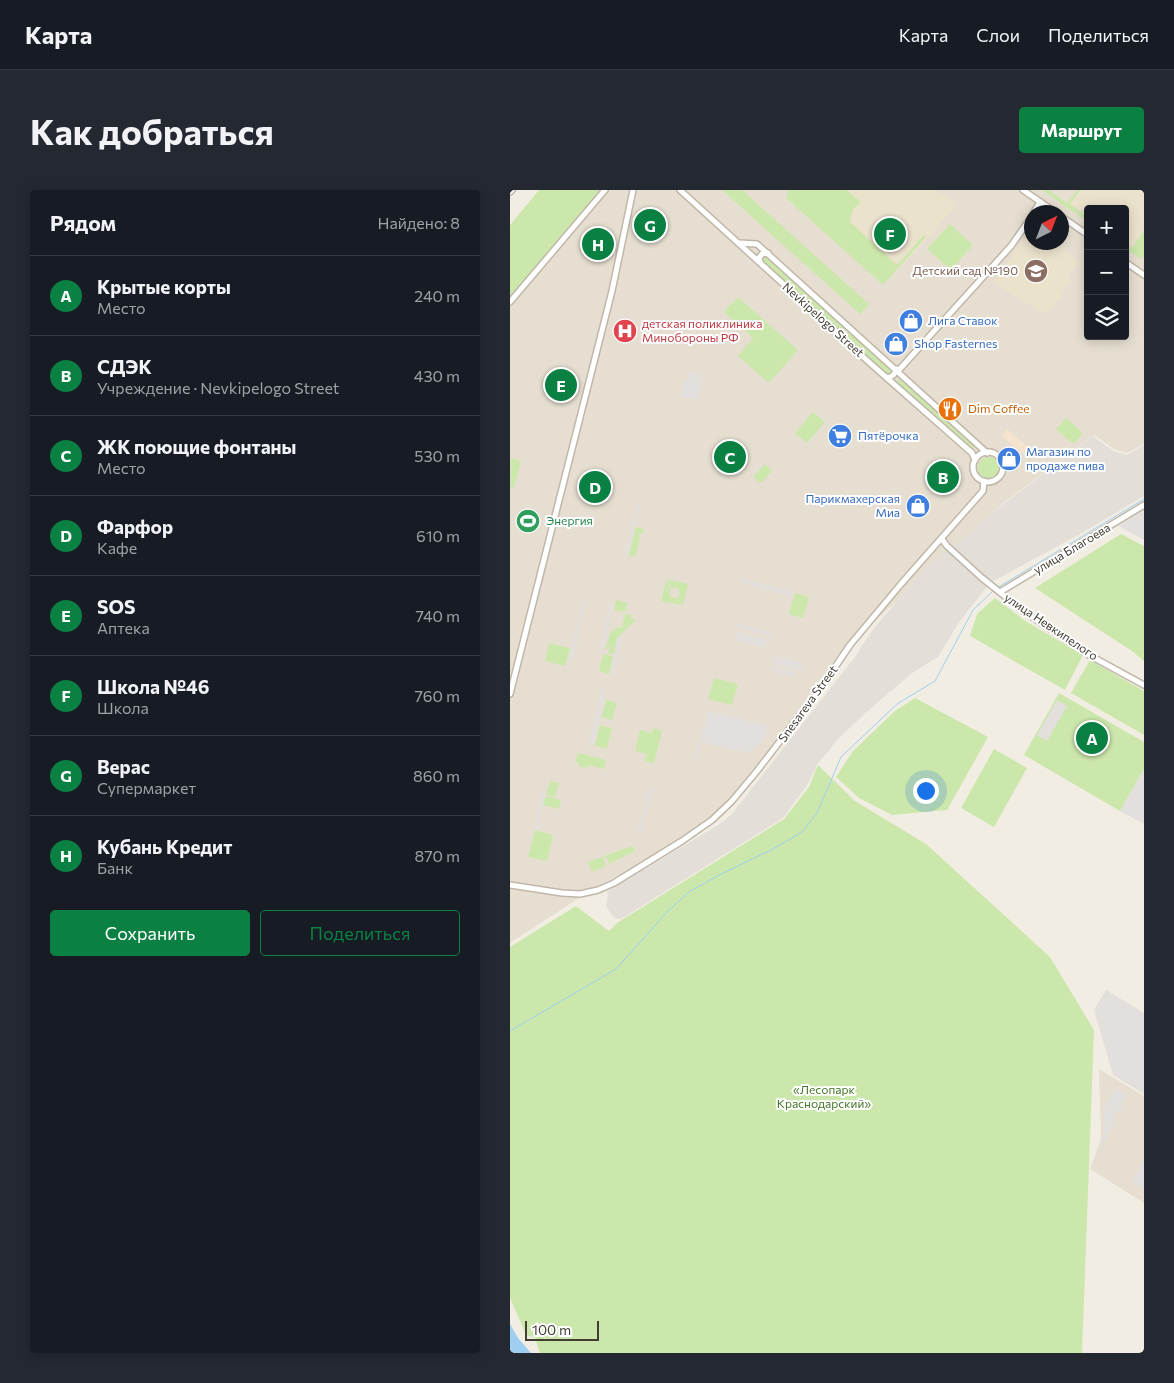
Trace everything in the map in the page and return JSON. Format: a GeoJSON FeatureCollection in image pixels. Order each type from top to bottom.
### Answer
{"type":"FeatureCollection","features":[{"type":"Feature","properties":{"kind":"street"},"geometry":{"type":"LineString","coordinates":[[510,302],[605,190]]}},
{"type":"Feature","properties":{"kind":"street"},"geometry":{"type":"LineString","coordinates":[[510,694],[612,291],[633,190]]}},
{"type":"Feature","properties":{"kind":"street","name":"Nevkipelogo Street"},"geometry":{"type":"LineString","coordinates":[[680,190],[972,453],[975,460]]}},
{"type":"Feature","properties":{"kind":"street"},"geometry":{"type":"LineString","coordinates":[[1023,190],[1044,205]]}},
{"type":"Feature","properties":{"kind":"street"},"geometry":{"type":"LineString","coordinates":[[1069,222],[1084,232]]}},
{"type":"Feature","properties":{"kind":"street"},"geometry":{"type":"LineString","coordinates":[[887,378],[898,371],[1011,246],[1024,226]]}},
{"type":"Feature","properties":{"kind":"street","name":"Nevkipelogo Street"},"geometry":{"type":"LineString","coordinates":[[739,243],[757,244],[768,253],[987,453]]}},
{"type":"Feature","properties":{"kind":"street"},"geometry":{"type":"LineString","coordinates":[[760,262],[759,258],[762,254],[768,253]]}},
{"type":"Feature","properties":{"kind":"street"},"geometry":{"type":"LineString","coordinates":[[1129,265],[1144,275]]}},
{"type":"Feature","properties":{"kind":"street"},"geometry":{"type":"LineString","coordinates":[[894,384],[898,371]]}},
{"type":"Feature","properties":{"kind":"street"},"geometry":{"type":"LineString","coordinates":[[987,453],[999,457],[1003,469],[996,480],[990,482],[984,481],[975,474],[974,467],[975,460],[980,455],[987,453]]}},
{"type":"Feature","properties":{"kind":"street","name":"Snesareva Street"},"geometry":{"type":"LineString","coordinates":[[510,886],[580,894],[598,890],[614,883],[712,820],[732,801],[758,771],[818,692],[850,645],[983,491],[984,481]]}},
{"type":"Feature","properties":{"kind":"street","name":"улица Благоева"},"geometry":{"type":"LineString","coordinates":[[999,591],[1144,505]]}},
{"type":"Feature","properties":{"kind":"street","name":"улица Невкипелого"},"geometry":{"type":"LineString","coordinates":[[942,539],[946,546],[1026,613],[1088,655],[1144,685]]}},
{"type":"Feature","properties":{"kind":"shaded area"},"geometry":{"type":"Polygon","coordinates":[[[605,190],[1144,190],[1144,444],[1127,453],[1114,449],[1094,435],[1005,502],[839,654],[789,724],[728,801],[706,822],[654,856],[602,883],[510,943],[510,307],[605,190]]]}},
{"type":"Feature","properties":{"kind":"shaded area"},"geometry":{"type":"Polygon","coordinates":[[[799,190],[936,190],[958,204],[894,275],[799,190]]]}},
{"type":"Feature","properties":{"kind":"shaded area"},"geometry":{"type":"Polygon","coordinates":[[[1080,190],[1144,190],[1144,230],[1132,247],[1129,245],[1129,205],[1084,205],[1084,213],[1070,204],[1080,190]]]}},
{"type":"Feature","properties":{"kind":"shaded area","name":"Детский сад №190"},"geometry":{"type":"Polygon","coordinates":[[[1024,240],[1024,250],[1063,250],[1084,265],[1077,264],[1068,277],[1071,281],[1051,310],[1044,314],[993,282],[1024,240]]]}},
{"type":"Feature","properties":{"kind":"shaded area"},"geometry":{"type":"Polygon","coordinates":[[[689,371],[703,374],[698,400],[681,397],[684,380],[688,380],[689,371]]]}},
{"type":"Feature","properties":{"kind":"shaded area"},"geometry":{"type":"Polygon","coordinates":[[[1007,429],[1030,449],[1024,455],[1002,436],[1007,429]]]}},
{"type":"Feature","properties":{"kind":"shaded area"},"geometry":{"type":"Polygon","coordinates":[[[1093,436],[1113,451],[1127,455],[1144,445],[1144,496],[1080,534],[990,583],[959,622],[938,657],[915,671],[839,738],[817,765],[808,784],[783,818],[621,919],[614,918],[606,906],[607,892],[718,825],[731,815],[855,657],[871,632],[918,576],[1005,503],[1093,436]]]}},
{"type":"Feature","properties":{"kind":"shaded area"},"geometry":{"type":"Polygon","coordinates":[[[637,503],[640,504],[627,557],[624,556],[637,503]]]}},
{"type":"Feature","properties":{"kind":"shaded area"},"geometry":{"type":"Polygon","coordinates":[[[1144,509],[1144,540],[1119,526],[1144,509]]]}},
{"type":"Feature","properties":{"kind":"shaded area"},"geometry":{"type":"Polygon","coordinates":[[[741,578],[791,592],[790,596],[740,582],[741,578]]]}},
{"type":"Feature","properties":{"kind":"shaded area"},"geometry":{"type":"Polygon","coordinates":[[[583,603],[586,604],[572,662],[569,661],[583,603]]]}},
{"type":"Feature","properties":{"kind":"shaded area"},"geometry":{"type":"Polygon","coordinates":[[[611,603],[614,604],[602,654],[599,653],[611,603]]]}},
{"type":"Feature","properties":{"kind":"shaded area"},"geometry":{"type":"Polygon","coordinates":[[[738,624],[770,632],[769,636],[737,627],[738,624]]]}},
{"type":"Feature","properties":{"kind":"shaded area"},"geometry":{"type":"Polygon","coordinates":[[[737,632],[767,640],[765,648],[735,640],[737,632]]]}},
{"type":"Feature","properties":{"kind":"shaded area"},"geometry":{"type":"Polygon","coordinates":[[[619,637],[622,638],[614,674],[611,673],[619,637]]]}},
{"type":"Feature","properties":{"kind":"shaded area"},"geometry":{"type":"Polygon","coordinates":[[[776,656],[802,663],[800,671],[774,664],[776,656]]]}},
{"type":"Feature","properties":{"kind":"shaded area"},"geometry":{"type":"Polygon","coordinates":[[[770,666],[796,673],[795,677],[769,670],[770,666]]]}},
{"type":"Feature","properties":{"kind":"shaded area"},"geometry":{"type":"Polygon","coordinates":[[[600,689],[605,690],[593,746],[589,745],[600,689]]]}},
{"type":"Feature","properties":{"kind":"shaded area"},"geometry":{"type":"Polygon","coordinates":[[[1057,700],[1067,706],[1047,741],[1037,735],[1057,700]]]}},
{"type":"Feature","properties":{"kind":"shaded area"},"geometry":{"type":"Polygon","coordinates":[[[708,711],[768,726],[765,740],[749,753],[700,742],[697,758],[694,757],[698,739],[701,740],[708,711]]]}},
{"type":"Feature","properties":{"kind":"shaded area"},"geometry":{"type":"Polygon","coordinates":[[[1144,769],[1144,824],[1120,811],[1144,769]]]}},
{"type":"Feature","properties":{"kind":"shaded area"},"geometry":{"type":"Polygon","coordinates":[[[649,789],[652,790],[641,834],[638,833],[649,789]]]}},
{"type":"Feature","properties":{"kind":"shaded area"},"geometry":{"type":"Polygon","coordinates":[[[542,792],[545,793],[537,829],[534,828],[542,792]]]}},
{"type":"Feature","properties":{"kind":"shaded area"},"geometry":{"type":"Polygon","coordinates":[[[1106,990],[1144,1013],[1144,1094],[1113,1075],[1094,1010],[1106,990]]]}},
{"type":"Feature","properties":{"kind":"shaded area"},"geometry":{"type":"Polygon","coordinates":[[[1099,1069],[1144,1096],[1144,1203],[1090,1169],[1101,1139],[1099,1069]]]}},
{"type":"Feature","properties":{"kind":"shaded area"},"geometry":{"type":"Polygon","coordinates":[[[1116,1088],[1127,1093],[1119,1113],[1115,1111],[1114,1113],[1117,1115],[1105,1142],[1101,1140],[1104,1134],[1104,1108],[1112,1091],[1114,1092],[1116,1088]]]}},
{"type":"Feature","properties":{"kind":"shaded area"},"geometry":{"type":"Polygon","coordinates":[[[1144,1157],[1144,1189],[1132,1183],[1144,1157]]]}},
{"type":"Feature","properties":{"kind":"green space"},"geometry":{"type":"Polygon","coordinates":[[[539,190],[605,190],[510,298],[510,225],[539,190]]]}},
{"type":"Feature","properties":{"kind":"green space"},"geometry":{"type":"Polygon","coordinates":[[[722,190],[742,190],[869,304],[860,314],[722,190]]]}},
{"type":"Feature","properties":{"kind":"green space"},"geometry":{"type":"Polygon","coordinates":[[[789,190],[846,190],[861,202],[853,209],[850,222],[897,265],[924,235],[926,237],[883,285],[786,198],[789,190]]]}},
{"type":"Feature","properties":{"kind":"green space"},"geometry":{"type":"Polygon","coordinates":[[[1042,190],[1051,190],[1067,203],[1077,190],[1080,190],[1070,204],[1084,214],[1084,219],[1069,209],[1069,205],[1064,205],[1042,190]]]}},
{"type":"Feature","properties":{"kind":"green space"},"geometry":{"type":"Polygon","coordinates":[[[950,224],[973,245],[951,270],[927,249],[950,224]]]}},
{"type":"Feature","properties":{"kind":"green space"},"geometry":{"type":"Polygon","coordinates":[[[1144,231],[1144,255],[1141,259],[1129,251],[1129,246],[1132,248],[1144,231]]]}},
{"type":"Feature","properties":{"kind":"green space"},"geometry":{"type":"Polygon","coordinates":[[[764,255],[847,329],[843,334],[760,259],[764,255]]]}},
{"type":"Feature","properties":{"kind":"green space"},"geometry":{"type":"Polygon","coordinates":[[[738,297],[798,350],[769,383],[738,356],[753,338],[724,312],[738,297]]]}},
{"type":"Feature","properties":{"kind":"green space"},"geometry":{"type":"Polygon","coordinates":[[[849,331],[893,370],[891,375],[845,336],[849,331]]]}},
{"type":"Feature","properties":{"kind":"green space"},"geometry":{"type":"Polygon","coordinates":[[[901,377],[976,445],[972,450],[897,382],[901,377]]]}},
{"type":"Feature","properties":{"kind":"green space"},"geometry":{"type":"Polygon","coordinates":[[[813,412],[825,422],[807,443],[795,433],[813,412]]]}},
{"type":"Feature","properties":{"kind":"green space"},"geometry":{"type":"Polygon","coordinates":[[[1066,418],[1083,433],[1073,444],[1056,429],[1066,418]]]}},
{"type":"Feature","properties":{"kind":"green space"},"geometry":{"type":"Polygon","coordinates":[[[989,457],[997,460],[1000,468],[997,476],[989,479],[981,476],[978,468],[981,460],[989,457]]]}},
{"type":"Feature","properties":{"kind":"green space"},"geometry":{"type":"Polygon","coordinates":[[[511,458],[521,461],[514,488],[510,487],[511,458]]]}},
{"type":"Feature","properties":{"kind":"green space"},"geometry":{"type":"Polygon","coordinates":[[[765,464],[772,471],[761,483],[753,477],[765,464]]]}},
{"type":"Feature","properties":{"kind":"green space"},"geometry":{"type":"Polygon","coordinates":[[[636,527],[644,529],[643,533],[639,533],[638,537],[640,537],[635,557],[629,555],[636,527]]]}},
{"type":"Feature","properties":{"kind":"green space"},"geometry":{"type":"Polygon","coordinates":[[[1121,534],[1144,546],[1144,661],[1132,651],[1035,588],[1121,534]]]}},
{"type":"Feature","properties":{"kind":"green space"},"geometry":{"type":"Polygon","coordinates":[[[666,579],[688,584],[683,606],[677,597],[680,594],[679,590],[672,588],[666,579]]]}},
{"type":"Feature","properties":{"kind":"green space"},"geometry":{"type":"Polygon","coordinates":[[[666,581],[671,589],[669,592],[670,596],[677,598],[681,605],[661,601],[666,581]]]}},
{"type":"Feature","properties":{"kind":"green space"},"geometry":{"type":"Polygon","coordinates":[[[795,593],[809,597],[803,618],[789,614],[795,593]]]}},
{"type":"Feature","properties":{"kind":"green space"},"geometry":{"type":"Polygon","coordinates":[[[995,598],[1027,622],[1083,655],[1065,690],[970,636],[977,614],[995,598]]]}},
{"type":"Feature","properties":{"kind":"green space"},"geometry":{"type":"Polygon","coordinates":[[[616,600],[627,603],[625,612],[614,610],[616,600]]]}},
{"type":"Feature","properties":{"kind":"green space"},"geometry":{"type":"Polygon","coordinates":[[[625,614],[631,615],[631,619],[636,620],[617,638],[614,654],[608,653],[610,646],[605,650],[611,631],[615,631],[616,627],[622,628],[625,614]]]}},
{"type":"Feature","properties":{"kind":"green space"},"geometry":{"type":"Polygon","coordinates":[[[549,643],[570,648],[565,666],[545,661],[549,643]]]}},
{"type":"Feature","properties":{"kind":"green space"},"geometry":{"type":"Polygon","coordinates":[[[603,654],[613,656],[609,674],[599,671],[603,654]]]}},
{"type":"Feature","properties":{"kind":"green space"},"geometry":{"type":"Polygon","coordinates":[[[1090,660],[1144,691],[1144,735],[1071,693],[1090,660]]]}},
{"type":"Feature","properties":{"kind":"green space"},"geometry":{"type":"Polygon","coordinates":[[[714,678],[738,684],[732,705],[708,699],[714,678]]]}},
{"type":"Feature","properties":{"kind":"green space"},"geometry":{"type":"Polygon","coordinates":[[[1059,693],[1144,742],[1144,769],[1120,811],[1024,755],[1059,693]]]}},
{"type":"Feature","properties":{"kind":"green space"},"geometry":{"type":"Polygon","coordinates":[[[915,698],[988,737],[947,810],[892,815],[859,798],[836,777],[853,751],[895,711],[915,698]]]}},
{"type":"Feature","properties":{"kind":"green space"},"geometry":{"type":"Polygon","coordinates":[[[606,700],[617,703],[612,720],[602,717],[606,700]]]}},
{"type":"Feature","properties":{"kind":"green space"},"geometry":{"type":"Polygon","coordinates":[[[600,725],[612,728],[607,749],[595,746],[600,725]]]}},
{"type":"Feature","properties":{"kind":"green space"},"geometry":{"type":"Polygon","coordinates":[[[653,728],[662,731],[654,763],[645,761],[647,754],[635,751],[640,730],[652,733],[653,728]]]}},
{"type":"Feature","properties":{"kind":"green space"},"geometry":{"type":"Polygon","coordinates":[[[994,749],[1027,768],[994,827],[961,808],[994,749]]]}},
{"type":"Feature","properties":{"kind":"green space"},"geometry":{"type":"Polygon","coordinates":[[[578,753],[606,760],[604,769],[588,765],[587,768],[578,766],[579,763],[575,762],[578,753]]]}},
{"type":"Feature","properties":{"kind":"green space","name":"«Лесопарк Краснодарский»"},"geometry":{"type":"Polygon","coordinates":[[[818,765],[855,801],[926,844],[1050,957],[1094,1030],[1082,1353],[540,1353],[535,1338],[526,1335],[510,1298],[510,947],[576,906],[609,931],[617,923],[784,819],[809,787],[818,765]]]}},
{"type":"Feature","properties":{"kind":"green space"},"geometry":{"type":"Polygon","coordinates":[[[550,781],[559,783],[555,797],[546,794],[550,781]]]}},
{"type":"Feature","properties":{"kind":"green space"},"geometry":{"type":"Polygon","coordinates":[[[546,796],[561,800],[559,809],[543,805],[546,796]]]}},
{"type":"Feature","properties":{"kind":"green space"},"geometry":{"type":"Polygon","coordinates":[[[535,830],[553,835],[547,861],[528,857],[535,830]]]}},
{"type":"Feature","properties":{"kind":"green space"},"geometry":{"type":"Polygon","coordinates":[[[632,846],[635,851],[609,864],[606,857],[603,858],[606,866],[592,872],[588,862],[632,846]]]}},
{"type":"Feature","properties":{"kind":"water"},"geometry":{"type":"Polygon","coordinates":[[[510,1324],[518,1338],[531,1353],[510,1353],[510,1324]]]}},
{"type":"Feature","properties":{"kind":"waterway"},"geometry":{"type":"LineString","coordinates":[[997,588],[1144,499]]}},
{"type":"Feature","properties":{"kind":"waterway"},"geometry":{"type":"LineString","coordinates":[[510,1031],[616,969],[666,913],[689,892],[802,832],[817,813],[841,757],[897,704],[935,681],[973,610],[994,590]]}},
{"type":"Feature","properties":{"kind":"place","name":"Верас"},"geometry":{"type":"Point","coordinates":[650,225]}},
{"type":"Feature","properties":{"kind":"place","name":"Школа №46"},"geometry":{"type":"Point","coordinates":[890,234]}},
{"type":"Feature","properties":{"kind":"place","name":"Кубань Кредит"},"geometry":{"type":"Point","coordinates":[598,244]}},
{"type":"Feature","properties":{"kind":"place","name":"Детский сад №190"},"geometry":{"type":"Point","coordinates":[1036,271]}},
{"type":"Feature","properties":{"kind":"place","name":"Лига Ставок"},"geometry":{"type":"Point","coordinates":[911,321]}},
{"type":"Feature","properties":{"kind":"place","name":"детская поликлиника Минобороны РФ"},"geometry":{"type":"Point","coordinates":[625,331]}},
{"type":"Feature","properties":{"kind":"place","name":"Shop Fasternes"},"geometry":{"type":"Point","coordinates":[896,344]}},
{"type":"Feature","properties":{"kind":"place","name":"SOS"},"geometry":{"type":"Point","coordinates":[561,385]}},
{"type":"Feature","properties":{"kind":"place","name":"Dim Coffee"},"geometry":{"type":"Point","coordinates":[950,409]}},
{"type":"Feature","properties":{"kind":"place","name":"Пятёрочка"},"geometry":{"type":"Point","coordinates":[840,436]}},
{"type":"Feature","properties":{"kind":"place","name":"ЖК поющие фонтаны"},"geometry":{"type":"Point","coordinates":[730,457]}},
{"type":"Feature","properties":{"kind":"place","name":"Магазин по продаже пива"},"geometry":{"type":"Point","coordinates":[1009,459]}},
{"type":"Feature","properties":{"kind":"place","name":"СДЭК"},"geometry":{"type":"Point","coordinates":[943,477]}},
{"type":"Feature","properties":{"kind":"place","name":"Фарфор"},"geometry":{"type":"Point","coordinates":[595,487]}},
{"type":"Feature","properties":{"kind":"place","name":"Парикмахерская Миа"},"geometry":{"type":"Point","coordinates":[918,506]}},
{"type":"Feature","properties":{"kind":"place","name":"Энергия"},"geometry":{"type":"Point","coordinates":[528,521]}},
{"type":"Feature","properties":{"kind":"place","name":"Крытые корты"},"geometry":{"type":"Point","coordinates":[1092,738]}}]}
